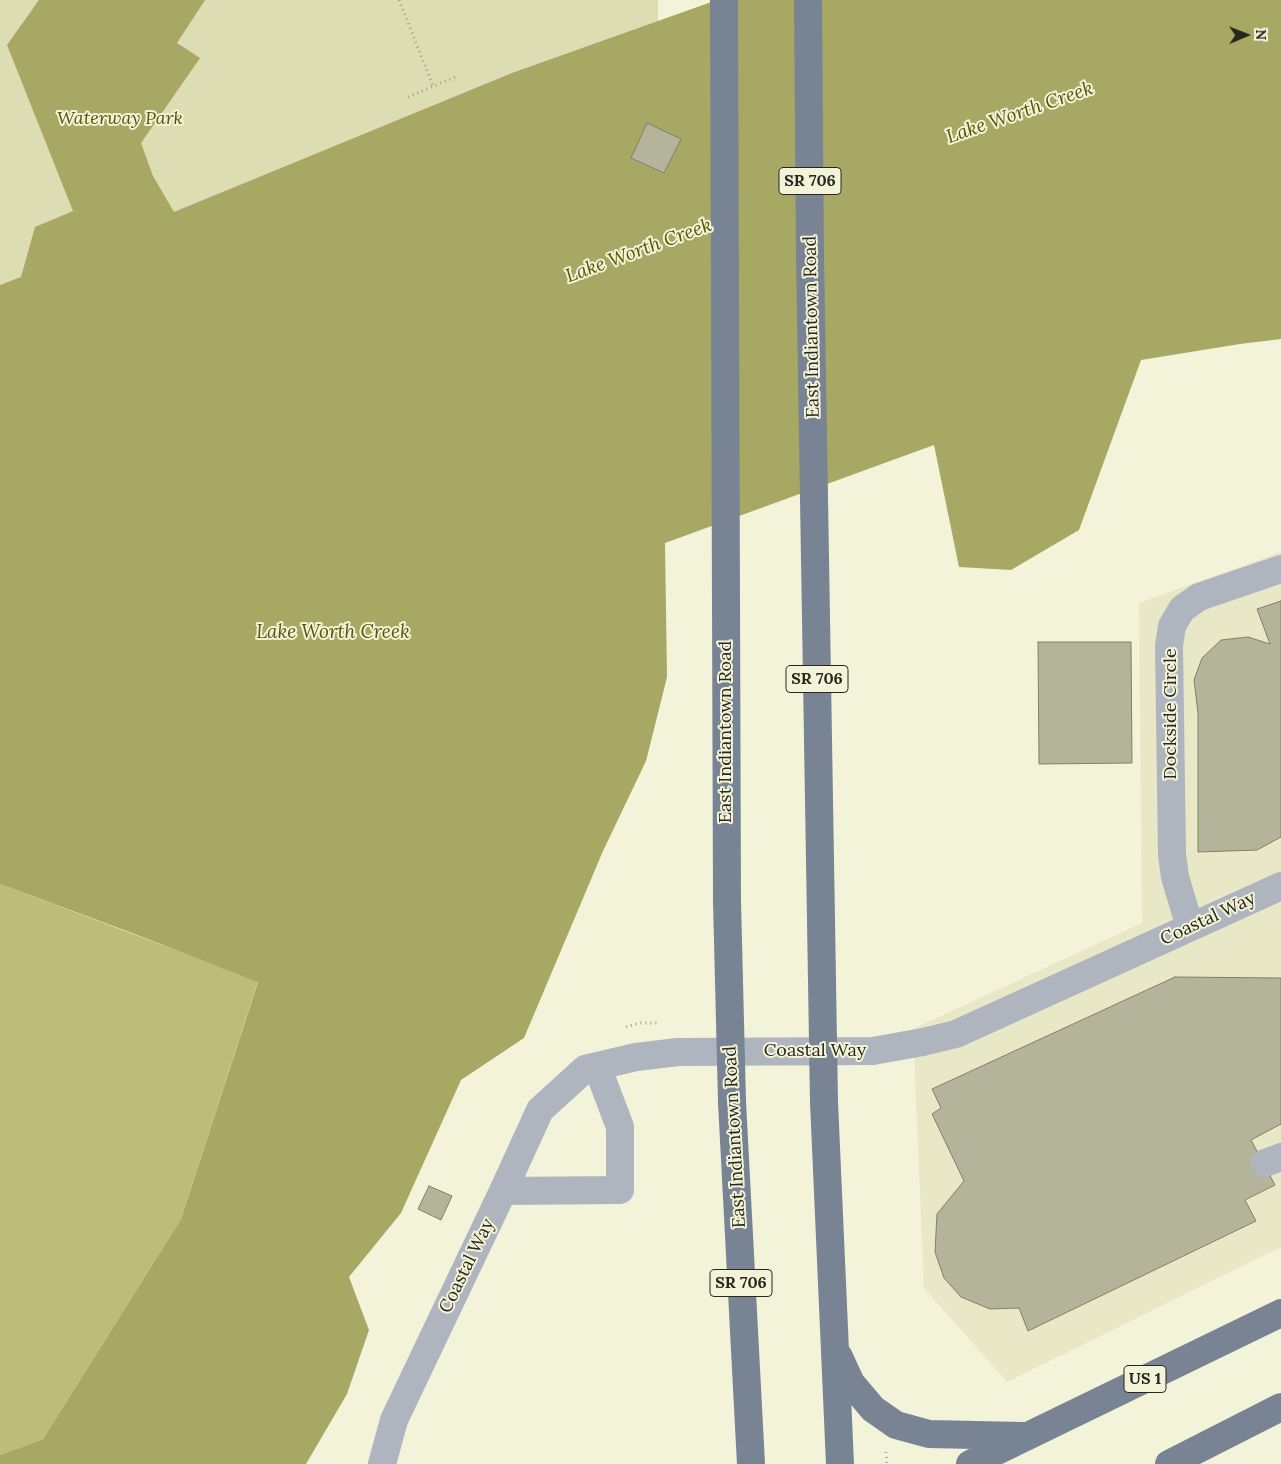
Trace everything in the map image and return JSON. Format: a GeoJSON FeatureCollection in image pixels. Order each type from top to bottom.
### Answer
{"type":"FeatureCollection","features":[{"type":"Feature","properties":{"kind":"main road","name":"East Indiantown Road"},"geometry":{"type":"LineString","coordinates":[[724,0],[727,901],[732,1102],[751,1464]]}},
{"type":"Feature","properties":{"kind":"main road","name":"East Indiantown Road"},"geometry":{"type":"LineString","coordinates":[[808,0],[810,256],[824,1102],[840,1464]]}},
{"type":"Feature","properties":{"kind":"main road","name":"US 1"},"geometry":{"type":"LineString","coordinates":[[970,1464],[1281,1313]]}},
{"type":"Feature","properties":{"kind":"main road"},"geometry":{"type":"LineString","coordinates":[[835,1348],[851,1383],[873,1409],[896,1425],[929,1434],[1026,1436]]}},
{"type":"Feature","properties":{"kind":"main road"},"geometry":{"type":"LineString","coordinates":[[1169,1464],[1281,1407]]}},
{"type":"Feature","properties":{"kind":"street","name":"Dockside Circle"},"geometry":{"type":"LineString","coordinates":[[1190,927],[1175,877],[1172,855],[1169,646],[1172,626],[1182,608],[1199,597],[1281,569]]}},
{"type":"Feature","properties":{"kind":"street","name":"Coastal Way"},"geometry":{"type":"LineString","coordinates":[[382,1464],[394,1420],[540,1110],[585,1069],[636,1057],[678,1052],[872,1051],[956,1034],[1281,886]]}},
{"type":"Feature","properties":{"kind":"street"},"geometry":{"type":"LineString","coordinates":[[503,1191],[620,1190],[620,1126],[597,1066]]}},
{"type":"Feature","properties":{"kind":"path"},"geometry":{"type":"LineString","coordinates":[[398,0],[434,86]]}},
{"type":"Feature","properties":{"kind":"path"},"geometry":{"type":"LineString","coordinates":[[408,97],[458,76]]}},
{"type":"Feature","properties":{"kind":"path"},"geometry":{"type":"LineString","coordinates":[[1099,316],[1154,283],[1281,272]]}},
{"type":"Feature","properties":{"kind":"path"},"geometry":{"type":"LineString","coordinates":[[885,1448],[887,1464]]}},
{"type":"Feature","properties":{"kind":"shaded area"},"geometry":{"type":"Polygon","coordinates":[[[1281,552],[1281,1247],[1007,1382],[924,1288],[913,1029],[1142,923],[1139,603],[1281,552]]]}},
{"type":"Feature","properties":{"kind":"shaded area"},"geometry":{"type":"Polygon","coordinates":[[[0,884],[258,981],[181,1219],[43,1439],[0,1455],[0,884]]]}},
{"type":"Feature","properties":{"kind":"green space","name":"Waterway Park"},"geometry":{"type":"Polygon","coordinates":[[[0,0],[658,0],[658,27],[0,298],[0,0]]]}},
{"type":"Feature","properties":{"kind":"water","name":"Lake Worth Creek"},"geometry":{"type":"Polygon","coordinates":[[[39,0],[205,0],[177,43],[200,58],[141,143],[153,176],[174,212],[512,73],[717,0],[1281,0],[1281,339],[1141,360],[1079,530],[1011,570],[959,567],[934,445],[665,543],[667,677],[646,761],[603,851],[524,1038],[461,1080],[401,1213],[349,1277],[369,1330],[347,1394],[306,1464],[0,1464],[0,1455],[43,1439],[181,1219],[258,982],[0,884],[0,285],[21,277],[35,227],[73,211],[7,45],[39,0]]]}},
{"type":"Feature","properties":{"kind":"building"},"geometry":{"type":"Polygon","coordinates":[[[647,123],[681,139],[664,173],[631,158],[647,123]]]}},
{"type":"Feature","properties":{"kind":"building"},"geometry":{"type":"Polygon","coordinates":[[[1281,601],[1281,837],[1257,850],[1198,852],[1198,713],[1194,680],[1202,658],[1221,640],[1248,637],[1270,644],[1257,609],[1281,601]]]}},
{"type":"Feature","properties":{"kind":"building"},"geometry":{"type":"Polygon","coordinates":[[[1038,642],[1131,642],[1132,763],[1039,764],[1038,642]]]}},
{"type":"Feature","properties":{"kind":"building"},"geometry":{"type":"Polygon","coordinates":[[[1175,977],[1281,978],[1281,1124],[1251,1140],[1275,1185],[1245,1200],[1256,1221],[1028,1331],[1019,1308],[990,1309],[961,1297],[944,1278],[935,1252],[937,1214],[964,1181],[932,1114],[941,1108],[932,1089],[1175,977]]]}},
{"type":"Feature","properties":{"kind":"building"},"geometry":{"type":"Polygon","coordinates":[[[429,1186],[452,1196],[441,1220],[418,1209],[429,1186]]]}}]}
